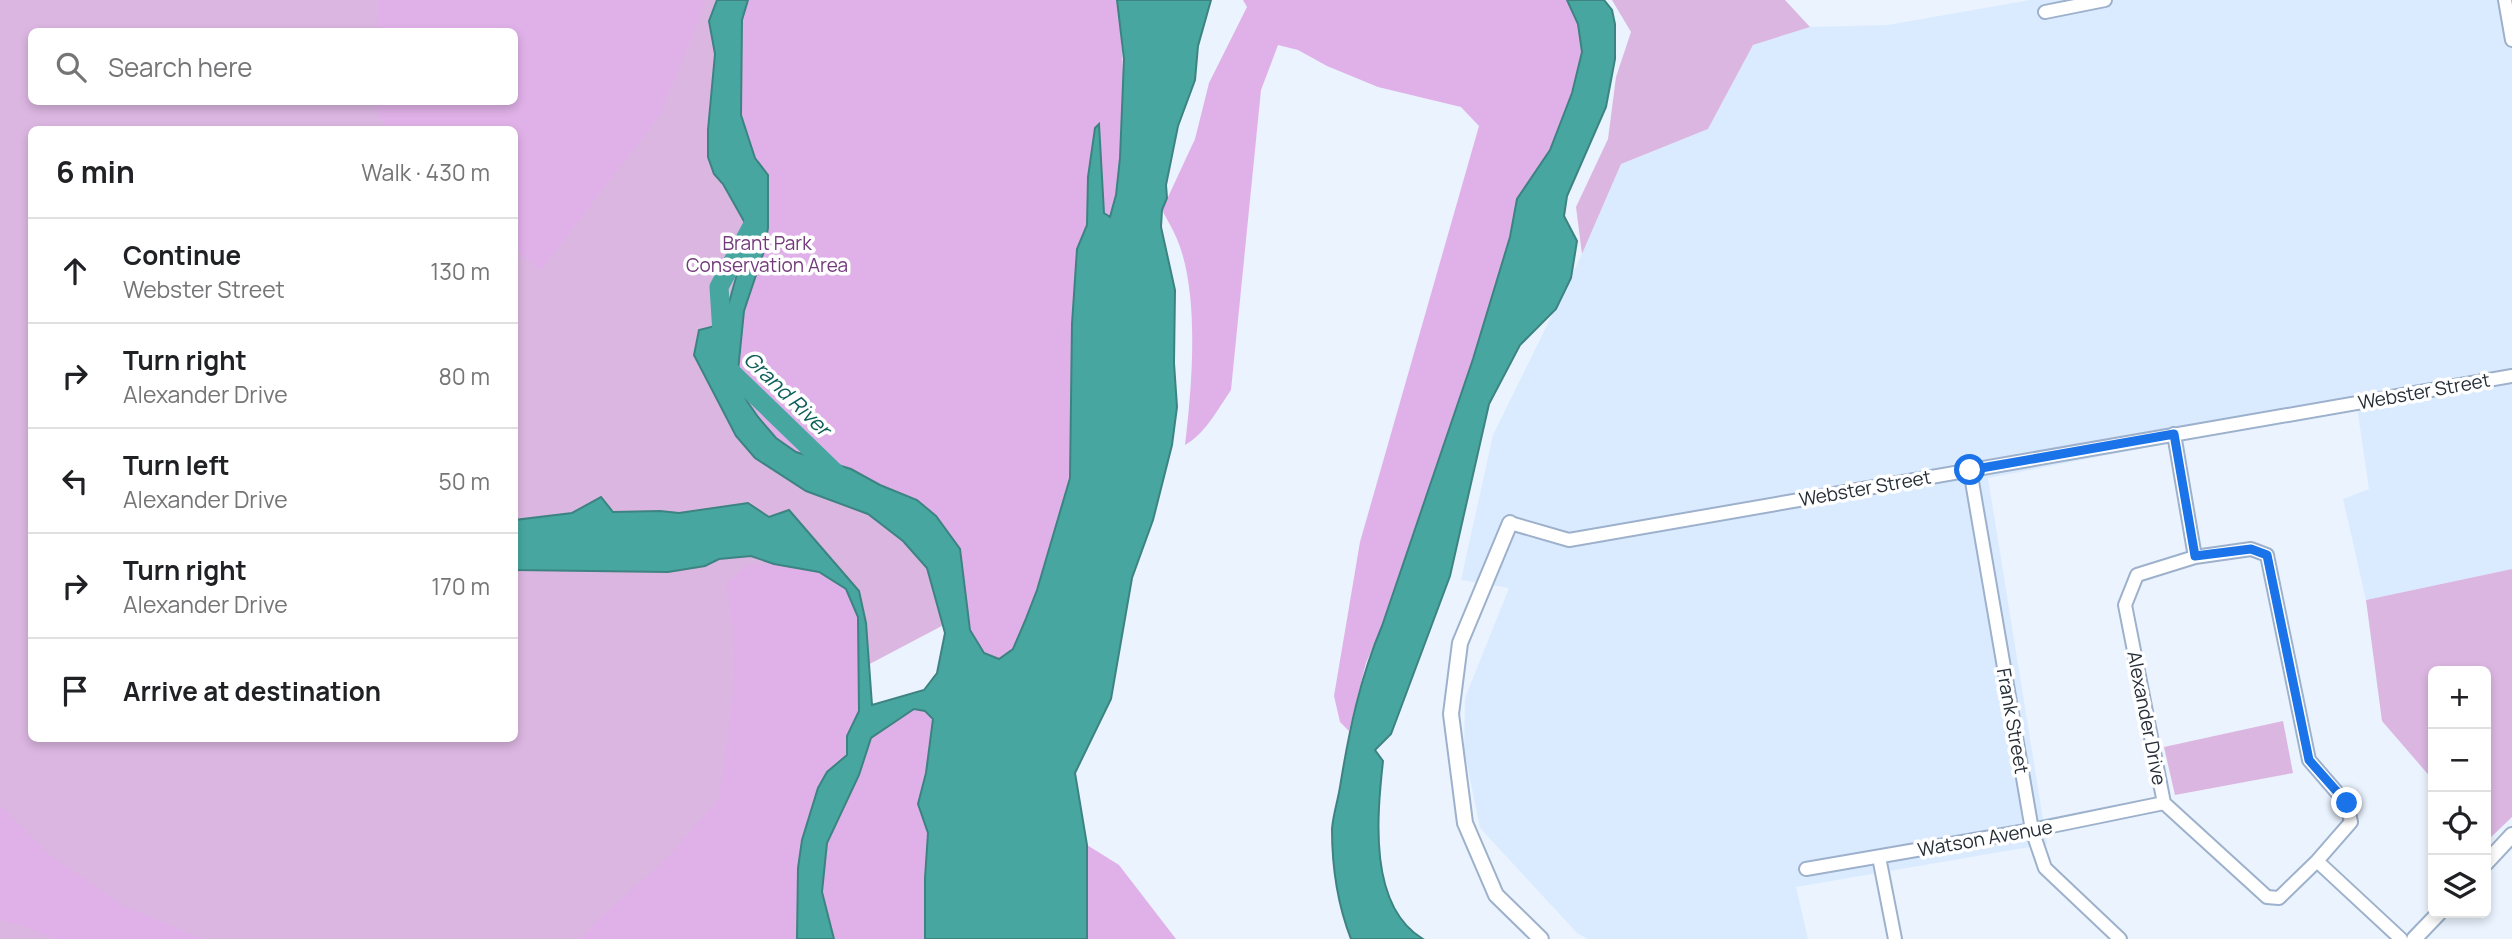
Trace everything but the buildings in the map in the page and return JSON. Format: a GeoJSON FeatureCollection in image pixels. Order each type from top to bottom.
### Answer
{"type":"FeatureCollection","features":[{"type":"Feature","properties":{"kind":"street"},"geometry":{"type":"LineString","coordinates":[[2045,12],[2105,0]]}},
{"type":"Feature","properties":{"kind":"street"},"geometry":{"type":"LineString","coordinates":[[2505,0],[2512,40]]}},
{"type":"Feature","properties":{"kind":"street","name":"Webster Street"},"geometry":{"type":"LineString","coordinates":[[1510,523],[1569,540],[2512,376]]}},
{"type":"Feature","properties":{"kind":"street"},"geometry":{"type":"LineString","coordinates":[[2174,434],[2195,556]]}},
{"type":"Feature","properties":{"kind":"street","name":"Frank Street"},"geometry":{"type":"LineString","coordinates":[[1970,470],[2032,830],[2045,869],[2120,939]]}},
{"type":"Feature","properties":{"kind":"street"},"geometry":{"type":"LineString","coordinates":[[1510,523],[1460,643],[1451,714],[1465,823],[1496,895],[1541,939]]}},
{"type":"Feature","properties":{"kind":"street","name":"Alexander Drive"},"geometry":{"type":"LineString","coordinates":[[2251,549],[2267,555],[2309,760],[2347,803],[2351,822],[2317,861],[2279,898],[2267,897],[2164,803],[2125,606],[2137,575],[2195,556],[2251,549]]}},
{"type":"Feature","properties":{"kind":"street","name":"Watson Avenue"},"geometry":{"type":"LineString","coordinates":[[1806,869],[2032,830],[2164,803]]}},
{"type":"Feature","properties":{"kind":"street"},"geometry":{"type":"LineString","coordinates":[[2491,858],[2512,835]]}},
{"type":"Feature","properties":{"kind":"street"},"geometry":{"type":"LineString","coordinates":[[1879,857],[1895,939]]}},
{"type":"Feature","properties":{"kind":"street"},"geometry":{"type":"LineString","coordinates":[[2317,861],[2401,939]]}},
{"type":"Feature","properties":{"kind":"street"},"geometry":{"type":"LineString","coordinates":[[2414,939],[2433,918]]}},
{"type":"Feature","properties":{"kind":"shaded area"},"geometry":{"type":"Polygon","coordinates":[[[717,0],[748,0],[742,20],[741,115],[755,158],[768,175],[768,228],[764,251],[744,311],[737,381],[758,417],[776,438],[796,452],[851,469],[880,485],[917,500],[936,516],[960,549],[970,630],[984,653],[999,659],[1013,649],[1025,621],[1037,590],[1070,478],[1072,324],[1077,249],[1087,225],[1088,177],[1095,128],[1099,124],[1104,213],[1110,217],[1116,195],[1120,158],[1124,59],[1117,0],[1211,0],[1198,46],[1195,80],[1178,126],[1166,185],[1167,198],[1162,210],[1161,227],[1175,290],[1174,363],[1177,407],[1172,445],[1153,520],[1132,578],[1111,699],[1075,773],[1087,845],[1087,939],[925,939],[928,833],[918,804],[926,773],[933,719],[925,711],[914,709],[871,738],[859,775],[827,843],[822,892],[834,939],[797,939],[798,868],[802,840],[818,788],[827,772],[847,755],[847,736],[859,711],[858,617],[846,589],[819,572],[774,564],[751,556],[719,559],[705,566],[668,572],[518,570],[518,520],[572,513],[601,497],[613,512],[679,513],[748,503],[769,517],[789,510],[859,591],[866,623],[872,705],[924,690],[937,673],[945,633],[927,568],[903,541],[868,514],[806,491],[755,458],[736,436],[694,355],[699,330],[723,324],[746,242],[745,223],[723,184],[714,174],[708,157],[715,54],[709,21],[717,0]]]}},
{"type":"Feature","properties":{"kind":"shaded area"},"geometry":{"type":"Polygon","coordinates":[[[1567,0],[1604,0],[1612,10],[1615,24],[1615,59],[1606,107],[1567,196],[1564,216],[1577,241],[1571,278],[1556,309],[1520,345],[1489,404],[1450,576],[1391,734],[1375,750],[1383,761],[1379,833],[1385,883],[1393,905],[1405,924],[1423,939],[1351,939],[1336,885],[1332,829],[1351,725],[1367,665],[1473,359],[1510,237],[1517,199],[1550,150],[1572,93],[1582,52],[1578,24],[1567,0]]]}},
{"type":"Feature","properties":{"kind":"shaded area"},"geometry":{"type":"Polygon","coordinates":[[[2030,0],[2512,0],[2512,569],[2366,600],[2343,499],[2369,489],[2357,407],[1988,478],[2047,844],[1796,887],[1808,939],[1588,939],[1577,933],[1480,828],[1464,749],[1465,698],[1509,588],[1461,580],[1493,435],[1582,254],[1621,164],[1708,129],[1753,45],[1810,27],[1888,25],[2030,0]]]}},
{"type":"Feature","properties":{"kind":"green space","name":"Brant Park Conservation Area"},"geometry":{"type":"Polygon","coordinates":[[[0,0],[1070,0],[993,599],[788,707],[748,939],[0,939],[0,0]]]}},
{"type":"Feature","properties":{"kind":"green space"},"geometry":{"type":"Polygon","coordinates":[[[378,0],[707,0],[660,115],[540,271],[518,252],[518,126],[386,126],[375,109],[375,105],[518,105],[518,28],[377,28],[378,0]]]}},
{"type":"Feature","properties":{"kind":"green space"},"geometry":{"type":"Polygon","coordinates":[[[748,0],[1117,0],[1123,80],[1120,165],[1111,217],[1104,214],[1098,125],[1095,128],[1088,177],[1087,225],[1077,249],[1072,324],[1070,478],[1025,622],[1013,649],[999,659],[984,653],[970,630],[960,549],[917,500],[880,485],[851,469],[796,452],[776,438],[747,401],[737,380],[740,332],[751,285],[768,175],[755,158],[741,115],[742,20],[748,0]]]}},
{"type":"Feature","properties":{"kind":"green space"},"geometry":{"type":"Polygon","coordinates":[[[1243,0],[1567,0],[1578,24],[1582,52],[1572,93],[1550,150],[1517,199],[1510,237],[1473,359],[1382,626],[1366,663],[1349,731],[1340,722],[1334,696],[1360,542],[1479,126],[1461,107],[1378,87],[1327,66],[1298,50],[1278,45],[1261,90],[1231,390],[1205,428],[1185,445],[1192,369],[1189,286],[1177,239],[1162,210],[1195,139],[1209,83],[1247,7],[1243,0]]]}},
{"type":"Feature","properties":{"kind":"green space"},"geometry":{"type":"Polygon","coordinates":[[[1612,0],[1785,0],[1810,27],[1753,45],[1708,129],[1621,164],[1582,254],[1576,207],[1608,139],[1616,77],[1631,32],[1612,0]]]}},
{"type":"Feature","properties":{"kind":"green space"},"geometry":{"type":"Polygon","coordinates":[[[774,564],[819,572],[846,589],[858,617],[859,711],[847,736],[847,755],[828,772],[818,788],[802,840],[798,868],[797,939],[580,939],[667,858],[719,798],[734,688],[733,628],[726,584],[747,565],[774,564]]]}},
{"type":"Feature","properties":{"kind":"green space"},"geometry":{"type":"Polygon","coordinates":[[[2512,569],[2512,817],[2491,837],[2491,666],[2428,666],[2428,774],[2382,721],[2366,600],[2512,569]]]}},
{"type":"Feature","properties":{"kind":"green space"},"geometry":{"type":"Polygon","coordinates":[[[914,708],[925,711],[933,719],[926,773],[918,803],[928,833],[925,939],[834,939],[822,892],[827,843],[859,775],[871,738],[914,708]]]}},
{"type":"Feature","properties":{"kind":"green space"},"geometry":{"type":"Polygon","coordinates":[[[2283,721],[2293,773],[2175,795],[2164,747],[2283,721]]]}},
{"type":"Feature","properties":{"kind":"green space"},"geometry":{"type":"Polygon","coordinates":[[[0,805],[50,855],[122,905],[202,939],[55,939],[0,920],[0,805]]]}},
{"type":"Feature","properties":{"kind":"green space"},"geometry":{"type":"Polygon","coordinates":[[[1087,845],[1119,865],[1176,939],[1087,939],[1087,845]]]}},
{"type":"Feature","properties":{"kind":"waterway","name":"Grand River"},"geometry":{"type":"LineString","coordinates":[[757,217],[719,287],[724,365],[843,480]]}},
{"type":"Feature","properties":{"kind":"route"},"geometry":{"type":"LineString","coordinates":[[1970,470],[2174,434],[2195,556],[2251,549],[2267,555],[2309,760],[2347,803]]}}]}
